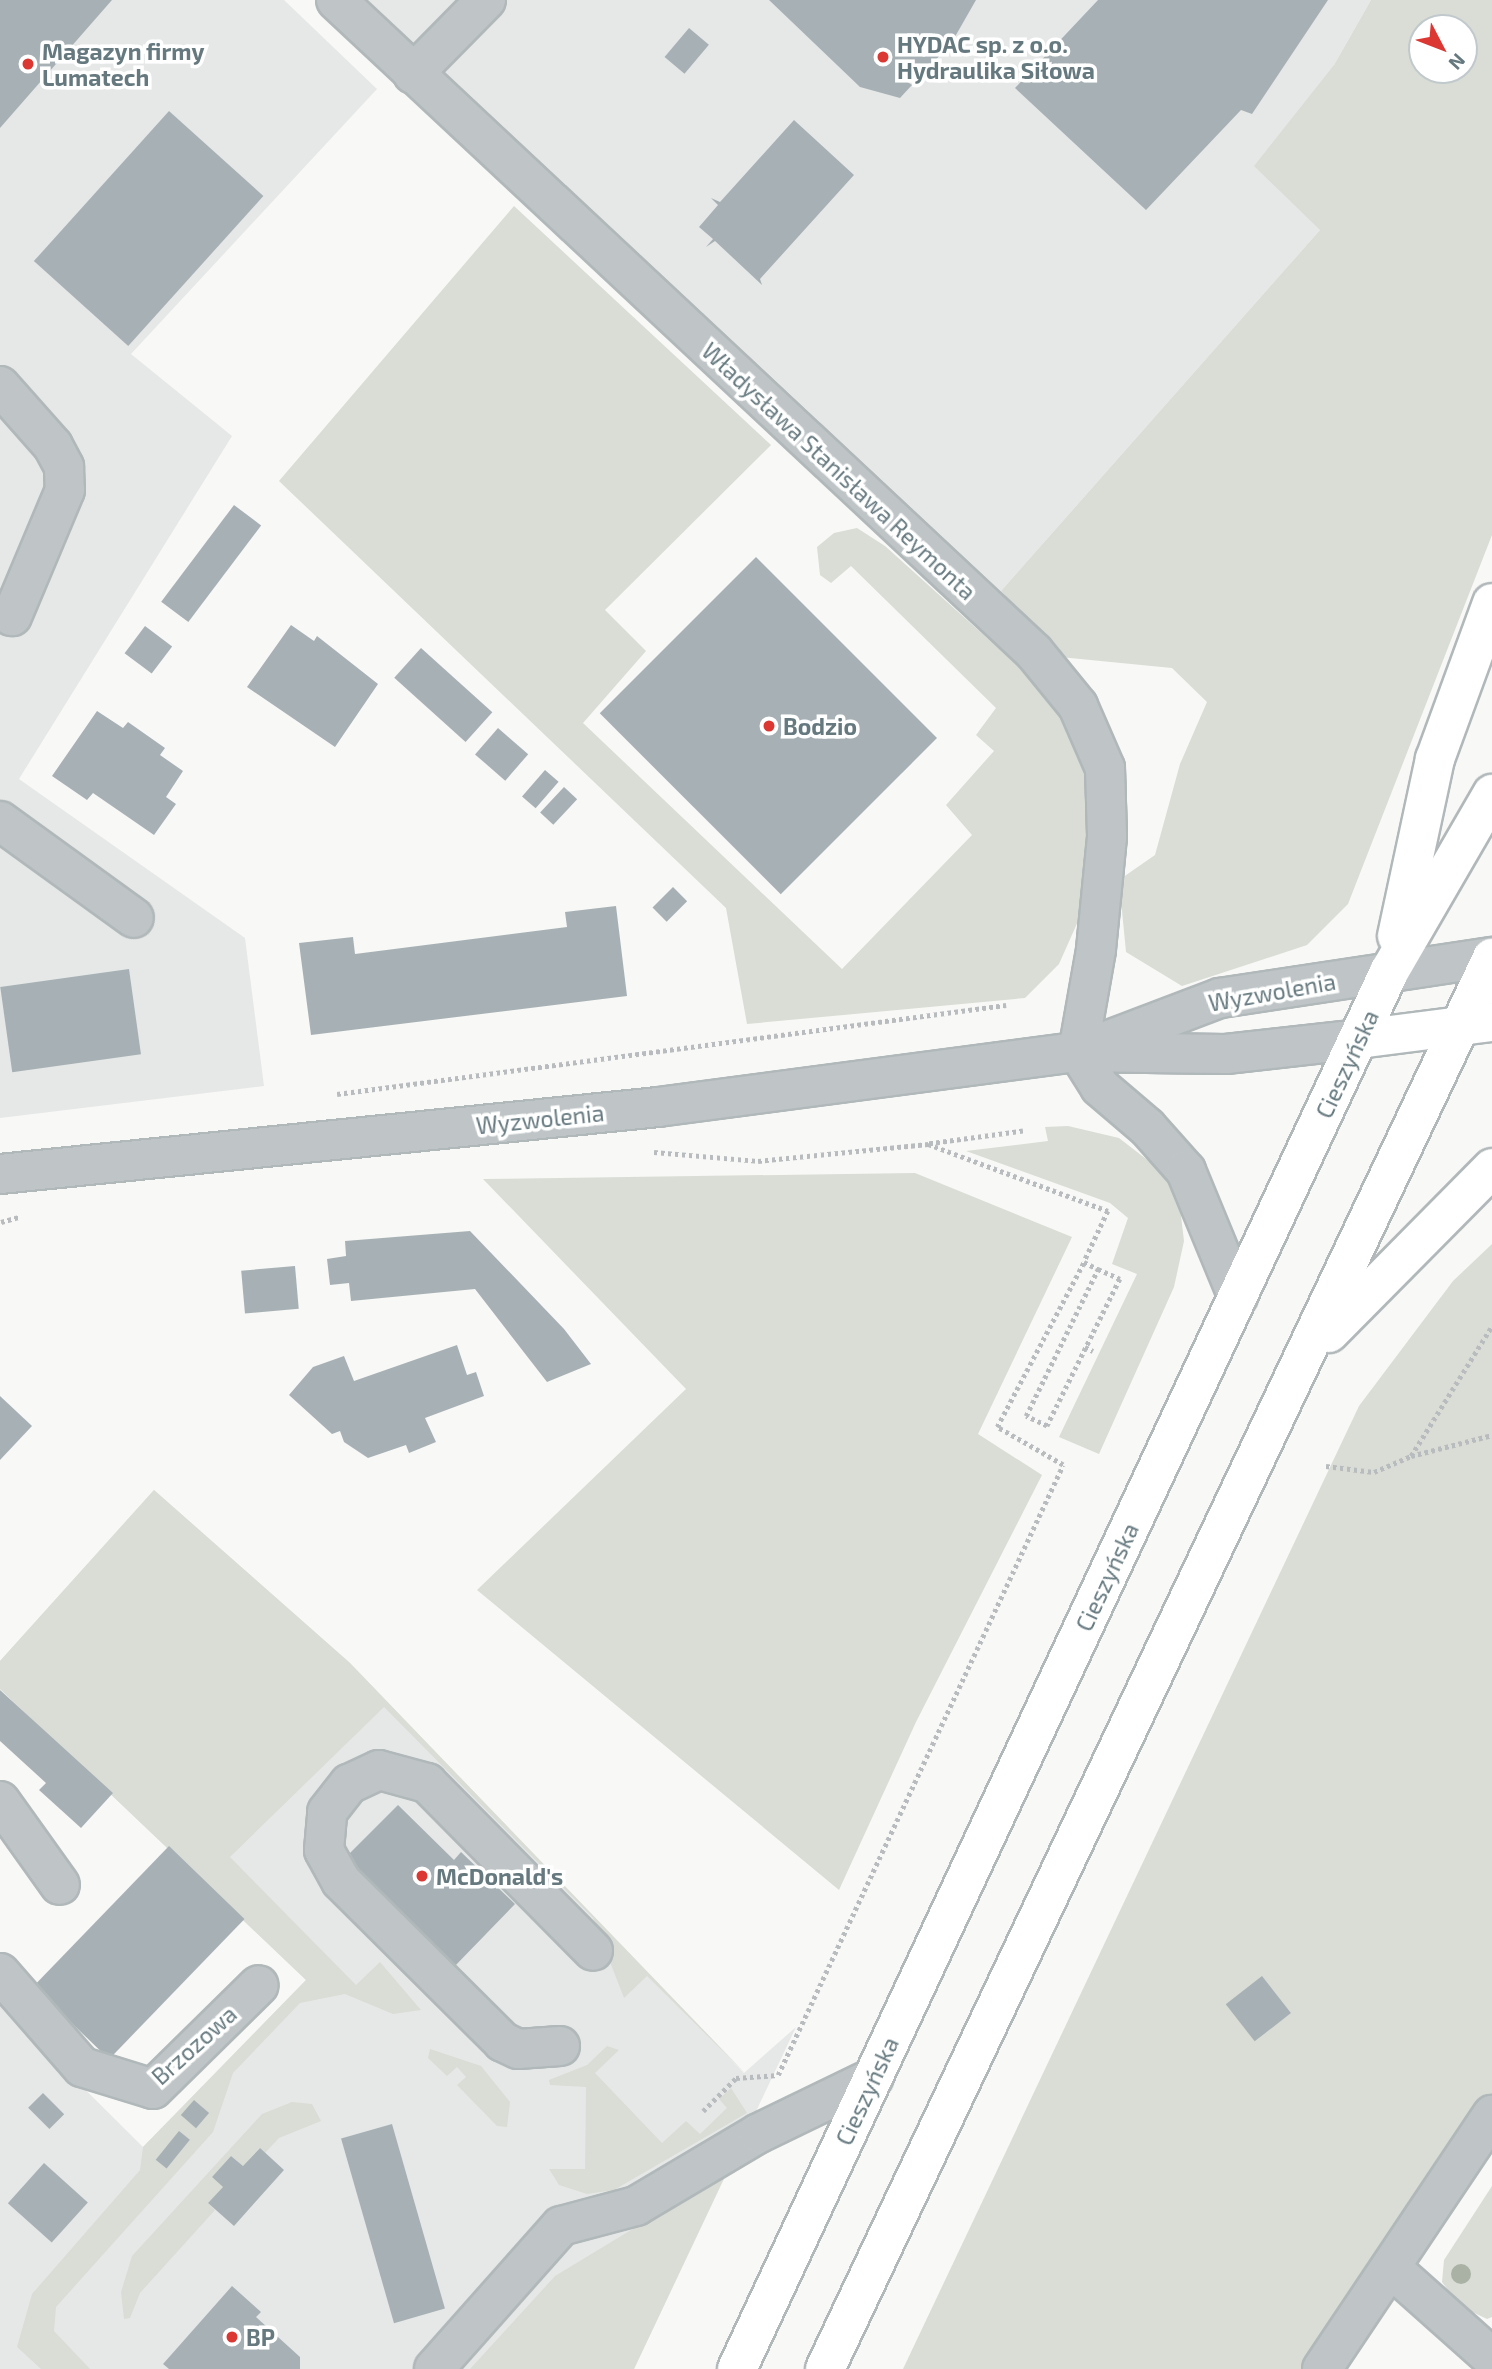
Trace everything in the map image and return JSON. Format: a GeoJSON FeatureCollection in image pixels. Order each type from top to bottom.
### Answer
{"type":"FeatureCollection","features":[{"type":"Feature","properties":{"kind":"main road"},"geometry":{"type":"LineString","coordinates":[[1389,972],[1435,759],[1492,603]]}},
{"type":"Feature","properties":{"kind":"main road","name":"Cieszyńska"},"geometry":{"type":"LineString","coordinates":[[737,2369],[1389,972],[1492,794]]}},
{"type":"Feature","properties":{"kind":"main road"},"geometry":{"type":"LineString","coordinates":[[825,2369],[1307,1356],[1476,1024],[1492,958]]}},
{"type":"Feature","properties":{"kind":"main road"},"geometry":{"type":"LineString","coordinates":[[1359,1039],[1476,1024]]}},
{"type":"Feature","properties":{"kind":"main road"},"geometry":{"type":"LineString","coordinates":[[1307,1356],[1492,1168]]}},
{"type":"Feature","properties":{"kind":"street"},"geometry":{"type":"LineString","coordinates":[[414,74],[486,0]]}},
{"type":"Feature","properties":{"kind":"street","name":"Władysława Stanisława Reymonta"},"geometry":{"type":"LineString","coordinates":[[348,4],[414,74],[1034,652],[1078,706],[1105,768],[1107,837],[1096,950],[1078,1052]]}},
{"type":"Feature","properties":{"kind":"street"},"geometry":{"type":"LineString","coordinates":[[0,386],[53,446],[64,467],[65,490],[4,618]]}},
{"type":"Feature","properties":{"kind":"street"},"geometry":{"type":"LineString","coordinates":[[0,821],[134,918]]}},
{"type":"Feature","properties":{"kind":"street","name":"Wyzwolenia"},"geometry":{"type":"LineString","coordinates":[[1078,1052],[1220,998],[1492,958]]}},
{"type":"Feature","properties":{"kind":"street","name":"Wyzwolenia"},"geometry":{"type":"LineString","coordinates":[[0,1174],[658,1107],[1078,1052],[1226,1054],[1359,1039]]}},
{"type":"Feature","properties":{"kind":"street"},"geometry":{"type":"LineString","coordinates":[[1078,1052],[1100,1087],[1147,1127],[1186,1171],[1237,1297]]}},
{"type":"Feature","properties":{"kind":"street"},"geometry":{"type":"LineString","coordinates":[[560,2046],[518,2049],[503,2042],[341,1881],[324,1850],[327,1812],[349,1784],[379,1770],[428,1783],[593,1951]]}},
{"type":"Feature","properties":{"kind":"street"},"geometry":{"type":"LineString","coordinates":[[0,1801],[60,1885]]}},
{"type":"Feature","properties":{"kind":"street","name":"Brzozowa"},"geometry":{"type":"LineString","coordinates":[[0,1973],[82,2067],[153,2089],[258,1986]]}},
{"type":"Feature","properties":{"kind":"street"},"geometry":{"type":"LineString","coordinates":[[434,2369],[561,2226],[636,2206],[759,2133],[873,2078]]}},
{"type":"Feature","properties":{"kind":"street"},"geometry":{"type":"LineString","coordinates":[[1322,2369],[1492,2115]]}},
{"type":"Feature","properties":{"kind":"street"},"geometry":{"type":"LineString","coordinates":[[1391,2268],[1492,2358]]}},
{"type":"Feature","properties":{"kind":"path"},"geometry":{"type":"LineString","coordinates":[[328,1096],[1006,1005]]}},
{"type":"Feature","properties":{"kind":"path"},"geometry":{"type":"LineString","coordinates":[[641,1153],[758,1161],[928,1144],[1023,1131]]}},
{"type":"Feature","properties":{"kind":"path"},"geometry":{"type":"LineString","coordinates":[[703,2111],[736,2078],[778,2075],[1063,1465],[997,1427],[1108,1211],[928,1144]]}},
{"type":"Feature","properties":{"kind":"path"},"geometry":{"type":"LineString","coordinates":[[1,1222],[22,1216]]}},
{"type":"Feature","properties":{"kind":"path"},"geometry":{"type":"LineString","coordinates":[[1084,1262],[1120,1279],[1046,1426],[1026,1416],[1098,1269]]}},
{"type":"Feature","properties":{"kind":"path"},"geometry":{"type":"LineString","coordinates":[[1411,1456],[1492,1326]]}},
{"type":"Feature","properties":{"kind":"path"},"geometry":{"type":"LineString","coordinates":[[1085,1347],[1093,1351]]}},
{"type":"Feature","properties":{"kind":"path"},"geometry":{"type":"LineString","coordinates":[[1326,1466],[1374,1472],[1411,1456],[1492,1435]]}},
{"type":"Feature","properties":{"kind":"shaded area"},"geometry":{"type":"Polygon","coordinates":[[[0,0],[284,0],[377,89],[131,354],[232,436],[19,779],[245,938],[264,1086],[0,1118],[0,0]]]}},
{"type":"Feature","properties":{"kind":"shaded area"},"geometry":{"type":"Polygon","coordinates":[[[368,0],[1371,0],[1334,65],[1320,230],[1001,591],[368,0]]]}},
{"type":"Feature","properties":{"kind":"shaded area"},"geometry":{"type":"Polygon","coordinates":[[[1371,0],[1492,0],[1492,535],[1348,904],[1307,945],[1182,986],[1126,952],[1119,880],[1155,855],[1180,764],[1207,702],[1172,668],[1060,657],[1001,591],[1320,230],[1254,166],[1334,65],[1371,0]]]}},
{"type":"Feature","properties":{"kind":"shaded area"},"geometry":{"type":"Polygon","coordinates":[[[514,206],[771,445],[605,610],[646,651],[583,723],[842,969],[972,835],[946,805],[994,751],[976,735],[996,708],[851,566],[831,583],[820,575],[817,547],[834,533],[857,528],[885,546],[1018,666],[1069,723],[1085,776],[1091,892],[1059,964],[1025,998],[747,1024],[726,908],[279,481],[514,206]]]}},
{"type":"Feature","properties":{"kind":"shaded area"},"geometry":{"type":"Polygon","coordinates":[[[1068,1126],[1119,1138],[1159,1169],[1179,1199],[1184,1241],[1174,1287],[1099,1454],[1059,1437],[1137,1274],[1112,1264],[1128,1218],[1110,1203],[966,1151],[1048,1141],[1045,1127],[1068,1126]]]}},
{"type":"Feature","properties":{"kind":"shaded area"},"geometry":{"type":"Polygon","coordinates":[[[915,1173],[1072,1237],[978,1434],[1042,1475],[916,1722],[839,1890],[477,1590],[686,1389],[483,1179],[915,1173]]]}},
{"type":"Feature","properties":{"kind":"shaded area"},"geometry":{"type":"Polygon","coordinates":[[[1492,1244],[1492,2094],[1394,2249],[1305,2369],[903,2369],[1359,1406],[1453,1281],[1492,1244]]]}},
{"type":"Feature","properties":{"kind":"shaded area"},"geometry":{"type":"Polygon","coordinates":[[[154,1490],[350,1663],[744,2073],[796,2027],[634,2369],[0,2369],[0,2005],[143,2147],[306,1980],[0,1689],[0,1661],[154,1490]]]}},
{"type":"Feature","properties":{"kind":"shaded area"},"geometry":{"type":"Polygon","coordinates":[[[154,1490],[350,1663],[745,2073],[647,1976],[624,1998],[593,1918],[384,1707],[230,1857],[356,1985],[380,1962],[421,2010],[393,2014],[345,1994],[300,2003],[233,2073],[213,2132],[56,2307],[54,2331],[90,2369],[41,2369],[17,2347],[32,2294],[140,2170],[143,2147],[306,1980],[0,1689],[0,1661],[154,1490]]]}},
{"type":"Feature","properties":{"kind":"shaded area"},"geometry":{"type":"Polygon","coordinates":[[[607,2046],[619,2050],[595,2073],[662,2143],[686,2121],[700,2134],[727,2108],[719,2099],[731,2088],[747,2113],[614,2190],[587,2194],[559,2185],[549,2169],[585,2169],[586,2087],[550,2085],[549,2080],[587,2065],[607,2046]]]}},
{"type":"Feature","properties":{"kind":"shaded area"},"geometry":{"type":"Polygon","coordinates":[[[430,2049],[481,2066],[510,2102],[507,2127],[497,2126],[457,2085],[466,2077],[457,2067],[447,2076],[428,2058],[430,2049]]]}},
{"type":"Feature","properties":{"kind":"shaded area"},"geometry":{"type":"Polygon","coordinates":[[[292,2102],[312,2104],[321,2121],[279,2138],[265,2153],[259,2148],[243,2166],[231,2156],[212,2177],[223,2187],[208,2203],[215,2210],[140,2293],[130,2318],[124,2319],[121,2292],[132,2256],[262,2114],[292,2102]]]}},
{"type":"Feature","properties":{"kind":"shaded area"},"geometry":{"type":"Polygon","coordinates":[[[727,2172],[634,2369],[470,2369],[555,2276],[727,2172]]]}},
{"type":"Feature","properties":{"kind":"shaded area"},"geometry":{"type":"Polygon","coordinates":[[[1492,2186],[1492,2317],[1487,2319],[1460,2306],[1442,2282],[1444,2260],[1492,2186]]]}},
{"type":"Feature","properties":{"kind":"building","name":"Magazyn firmy Lumatech"},"geometry":{"type":"Polygon","coordinates":[[[0,0],[112,0],[0,128],[0,0]]]}},
{"type":"Feature","properties":{"kind":"building","name":"HYDAC sp. z o.o. Hydraulika Siłowa"},"geometry":{"type":"Polygon","coordinates":[[[769,0],[976,0],[952,42],[921,76],[913,72],[906,81],[912,85],[900,98],[860,87],[769,0]]]}},
{"type":"Feature","properties":{"kind":"building"},"geometry":{"type":"Polygon","coordinates":[[[1098,0],[1328,0],[1252,114],[1241,110],[1146,210],[1015,88],[1098,0]]]}},
{"type":"Feature","properties":{"kind":"building"},"geometry":{"type":"Polygon","coordinates":[[[689,28],[709,45],[684,74],[665,57],[689,28]]]}},
{"type":"Feature","properties":{"kind":"building"},"geometry":{"type":"Polygon","coordinates":[[[169,111],[263,196],[128,346],[34,261],[169,111]]]}},
{"type":"Feature","properties":{"kind":"building"},"geometry":{"type":"Polygon","coordinates":[[[794,120],[854,175],[760,279],[762,285],[715,241],[706,247],[713,239],[699,227],[718,205],[711,198],[720,202],[794,120]]]}},
{"type":"Feature","properties":{"kind":"building"},"geometry":{"type":"Polygon","coordinates":[[[234,505],[261,525],[188,622],[161,602],[234,505]]]}},
{"type":"Feature","properties":{"kind":"building","name":"Bodzio"},"geometry":{"type":"Polygon","coordinates":[[[756,557],[937,738],[781,894],[600,713],[756,557]]]}},
{"type":"Feature","properties":{"kind":"building"},"geometry":{"type":"Polygon","coordinates":[[[291,625],[314,641],[317,636],[378,684],[335,747],[247,687],[291,625]]]}},
{"type":"Feature","properties":{"kind":"building"},"geometry":{"type":"Polygon","coordinates":[[[145,626],[172,646],[152,674],[125,653],[145,626]]]}},
{"type":"Feature","properties":{"kind":"building"},"geometry":{"type":"Polygon","coordinates":[[[421,648],[492,712],[466,742],[394,678],[421,648]]]}},
{"type":"Feature","properties":{"kind":"building"},"geometry":{"type":"Polygon","coordinates":[[[97,711],[123,728],[128,722],[165,748],[160,755],[183,771],[166,797],[176,804],[154,835],[93,793],[87,800],[52,776],[97,711]]]}},
{"type":"Feature","properties":{"kind":"building"},"geometry":{"type":"Polygon","coordinates":[[[498,728],[528,754],[505,781],[475,754],[498,728]]]}},
{"type":"Feature","properties":{"kind":"building"},"geometry":{"type":"Polygon","coordinates":[[[545,770],[559,782],[536,808],[522,796],[545,770]]]}},
{"type":"Feature","properties":{"kind":"building"},"geometry":{"type":"Polygon","coordinates":[[[564,787],[577,799],[553,825],[540,813],[564,787]]]}},
{"type":"Feature","properties":{"kind":"building"},"geometry":{"type":"Polygon","coordinates":[[[673,887],[687,901],[667,922],[652,908],[673,887]]]}},
{"type":"Feature","properties":{"kind":"building"},"geometry":{"type":"Polygon","coordinates":[[[616,906],[627,996],[311,1035],[299,943],[353,937],[355,954],[567,927],[565,912],[616,906]]]}},
{"type":"Feature","properties":{"kind":"building"},"geometry":{"type":"Polygon","coordinates":[[[129,969],[141,1054],[12,1072],[0,987],[129,969]]]}},
{"type":"Feature","properties":{"kind":"building"},"geometry":{"type":"Polygon","coordinates":[[[470,1231],[564,1329],[591,1364],[547,1382],[475,1289],[351,1301],[349,1283],[330,1285],[327,1259],[346,1256],[345,1241],[470,1231]]]}},
{"type":"Feature","properties":{"kind":"building"},"geometry":{"type":"Polygon","coordinates":[[[295,1266],[299,1309],[245,1314],[241,1271],[295,1266]]]}},
{"type":"Feature","properties":{"kind":"building"},"geometry":{"type":"Polygon","coordinates":[[[457,1345],[467,1375],[476,1372],[484,1396],[425,1418],[436,1442],[409,1453],[406,1445],[368,1458],[344,1442],[340,1431],[332,1434],[289,1395],[313,1367],[344,1356],[354,1381],[457,1345]]]}},
{"type":"Feature","properties":{"kind":"building"},"geometry":{"type":"Polygon","coordinates":[[[0,1396],[32,1426],[0,1460],[0,1396]]]}},
{"type":"Feature","properties":{"kind":"building"},"geometry":{"type":"Polygon","coordinates":[[[0,1690],[113,1793],[81,1828],[39,1790],[46,1783],[0,1741],[0,1690]]]}},
{"type":"Feature","properties":{"kind":"building","name":"McDonald's"},"geometry":{"type":"Polygon","coordinates":[[[398,1805],[454,1860],[461,1852],[515,1904],[453,1968],[343,1860],[398,1805]]]}},
{"type":"Feature","properties":{"kind":"building"},"geometry":{"type":"Polygon","coordinates":[[[169,1846],[245,1919],[109,2059],[34,1986],[169,1846]]]}},
{"type":"Feature","properties":{"kind":"building"},"geometry":{"type":"Polygon","coordinates":[[[1262,1976],[1291,2013],[1255,2041],[1226,2004],[1262,1976]]]}},
{"type":"Feature","properties":{"kind":"building"},"geometry":{"type":"Polygon","coordinates":[[[43,2093],[64,2114],[49,2129],[28,2108],[43,2093]]]}},
{"type":"Feature","properties":{"kind":"building"},"geometry":{"type":"Polygon","coordinates":[[[194,2100],[209,2113],[196,2128],[181,2115],[194,2100]]]}},
{"type":"Feature","properties":{"kind":"building"},"geometry":{"type":"Polygon","coordinates":[[[392,2124],[445,2309],[394,2323],[341,2139],[392,2124]]]}},
{"type":"Feature","properties":{"kind":"building"},"geometry":{"type":"Polygon","coordinates":[[[179,2131],[190,2140],[167,2169],[156,2160],[179,2131]]]}},
{"type":"Feature","properties":{"kind":"building"},"geometry":{"type":"Polygon","coordinates":[[[260,2148],[284,2170],[234,2226],[208,2203],[223,2187],[212,2177],[231,2156],[243,2166],[260,2148]]]}},
{"type":"Feature","properties":{"kind":"building"},"geometry":{"type":"Polygon","coordinates":[[[44,2163],[88,2202],[52,2243],[8,2203],[44,2163]]]}},
{"type":"Feature","properties":{"kind":"building","name":"BP"},"geometry":{"type":"Polygon","coordinates":[[[232,2286],[261,2312],[256,2317],[300,2357],[300,2369],[169,2369],[163,2364],[232,2286]]]}},
{"type":"Feature","properties":{"kind":"place","name":"HYDAC sp. z o.o. Hydraulika Siłowa"},"geometry":{"type":"Point","coordinates":[883,57]}},
{"type":"Feature","properties":{"kind":"place","name":"Magazyn firmy Lumatech"},"geometry":{"type":"Point","coordinates":[28,64]}},
{"type":"Feature","properties":{"kind":"place","name":"Bodzio"},"geometry":{"type":"Point","coordinates":[769,726]}},
{"type":"Feature","properties":{"kind":"place","name":"McDonald's"},"geometry":{"type":"Point","coordinates":[422,1876]}},
{"type":"Feature","properties":{"kind":"place","name":"BP"},"geometry":{"type":"Point","coordinates":[232,2337]}}]}
